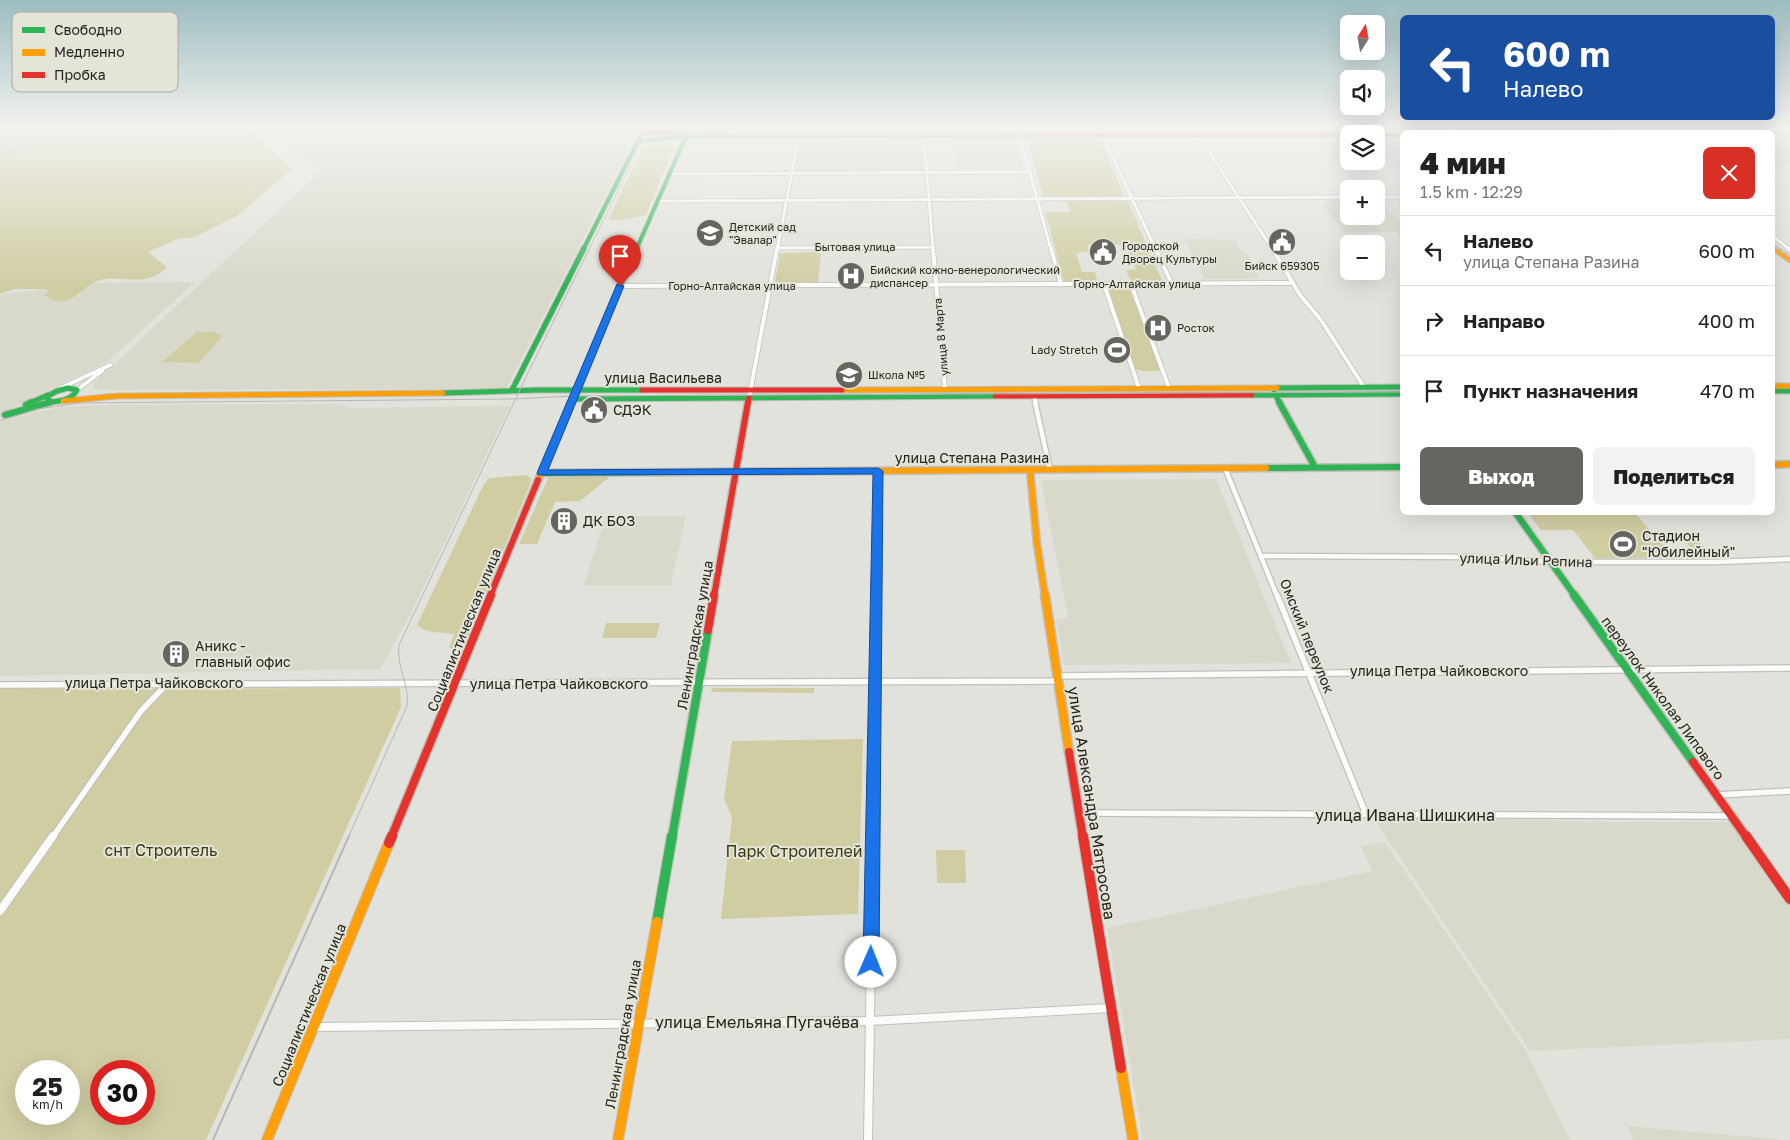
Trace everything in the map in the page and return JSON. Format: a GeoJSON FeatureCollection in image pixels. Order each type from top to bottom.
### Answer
{"type":"FeatureCollection","features":[{"type":"Feature","properties":{"kind":"street"},"geometry":{"type":"LineString","coordinates":[[512,390],[619,180]]}},
{"type":"Feature","properties":{"kind":"street","name":"Социалистическая улица"},"geometry":{"type":"LineString","coordinates":[[267,1140],[575,390],[665,180]]}},
{"type":"Feature","properties":{"kind":"street","name":"Ленинградская улица"},"geometry":{"type":"LineString","coordinates":[[618,1140],[637,1023],[790,180]]}},
{"type":"Feature","properties":{"kind":"street","name":"улица 8 Марта"},"geometry":{"type":"LineString","coordinates":[[928,180],[946,393]]}},
{"type":"Feature","properties":{"kind":"street"},"geometry":{"type":"LineString","coordinates":[[1032,180],[1061,285]]}},
{"type":"Feature","properties":{"kind":"street"},"geometry":{"type":"LineString","coordinates":[[1123,180],[1172,284]]}},
{"type":"Feature","properties":{"kind":"street"},"geometry":{"type":"LineString","coordinates":[[1228,180],[1293,283],[1321,320],[1369,394]]}},
{"type":"Feature","properties":{"kind":"street"},"geometry":{"type":"LineString","coordinates":[[657,201],[1340,197]]}},
{"type":"Feature","properties":{"kind":"street"},"geometry":{"type":"LineString","coordinates":[[1385,197],[1400,197]]}},
{"type":"Feature","properties":{"kind":"street"},"geometry":{"type":"LineString","coordinates":[[1775,237],[1790,250]]}},
{"type":"Feature","properties":{"kind":"street"},"geometry":{"type":"LineString","coordinates":[[1782,243],[1790,243]]}},
{"type":"Feature","properties":{"kind":"street","name":"Бытовая улица"},"geometry":{"type":"LineString","coordinates":[[777,248],[933,247]]}},
{"type":"Feature","properties":{"kind":"street"},"geometry":{"type":"LineString","coordinates":[[1775,251],[1790,260]]}},
{"type":"Feature","properties":{"kind":"street","name":"Горно-Алтайская улица"},"geometry":{"type":"LineString","coordinates":[[620,286],[1293,283]]}},
{"type":"Feature","properties":{"kind":"street"},"geometry":{"type":"LineString","coordinates":[[1104,284],[1139,388]]}},
{"type":"Feature","properties":{"kind":"street"},"geometry":{"type":"LineString","coordinates":[[1131,284],[1169,388]]}},
{"type":"Feature","properties":{"kind":"street"},"geometry":{"type":"LineString","coordinates":[[2,416],[49,399],[59,390],[110,365],[63,401]]}},
{"type":"Feature","properties":{"kind":"street"},"geometry":{"type":"LineString","coordinates":[[1775,386],[1790,386]]}},
{"type":"Feature","properties":{"kind":"street"},"geometry":{"type":"LineString","coordinates":[[946,393],[1034,396],[1400,387]]}},
{"type":"Feature","properties":{"kind":"street"},"geometry":{"type":"LineString","coordinates":[[59,390],[68,388],[99,397]]}},
{"type":"Feature","properties":{"kind":"street"},"geometry":{"type":"LineString","coordinates":[[572,399],[750,394],[946,393],[1139,388],[1400,394]]}},
{"type":"Feature","properties":{"kind":"street","name":"улица Васильева"},"geometry":{"type":"LineString","coordinates":[[99,397],[487,394],[512,390],[750,394]]}},
{"type":"Feature","properties":{"kind":"street"},"geometry":{"type":"LineString","coordinates":[[1272,391],[1315,467]]}},
{"type":"Feature","properties":{"kind":"street"},"geometry":{"type":"LineString","coordinates":[[1775,392],[1790,391]]}},
{"type":"Feature","properties":{"kind":"street"},"geometry":{"type":"LineString","coordinates":[[1034,396],[1050,470]]}},
{"type":"Feature","properties":{"kind":"street"},"geometry":{"type":"LineString","coordinates":[[49,399],[63,401],[99,397]]}},
{"type":"Feature","properties":{"kind":"street"},"geometry":{"type":"LineString","coordinates":[[1775,465],[1790,464]]}},
{"type":"Feature","properties":{"kind":"street","name":"улица Степана Разина"},"geometry":{"type":"LineString","coordinates":[[542,473],[736,473],[1400,466]]}},
{"type":"Feature","properties":{"kind":"street","name":"Омский переулок"},"geometry":{"type":"LineString","coordinates":[[1225,468],[1366,814]]}},
{"type":"Feature","properties":{"kind":"street","name":"улица Александра Матросова"},"geometry":{"type":"LineString","coordinates":[[1030,470],[1037,544],[1133,1140]]}},
{"type":"Feature","properties":{"kind":"street"},"geometry":{"type":"LineString","coordinates":[[868,1140],[878,471]]}},
{"type":"Feature","properties":{"kind":"street","name":"переулок Николая Липового"},"geometry":{"type":"LineString","coordinates":[[1517,515],[1790,899]]}},
{"type":"Feature","properties":{"kind":"street","name":"улица Ильи Репина"},"geometry":{"type":"LineString","coordinates":[[1261,556],[1470,557],[1549,561],[1716,562],[1790,559]]}},
{"type":"Feature","properties":{"kind":"street","name":"улица Петра Чайковского"},"geometry":{"type":"LineString","coordinates":[[0,685],[874,682],[1308,672],[1464,673],[1790,668]]}},
{"type":"Feature","properties":{"kind":"street"},"geometry":{"type":"LineString","coordinates":[[0,911],[141,711],[168,683]]}},
{"type":"Feature","properties":{"kind":"street"},"geometry":{"type":"LineString","coordinates":[[1716,795],[1790,791]]}},
{"type":"Feature","properties":{"kind":"street","name":"улица Ивана Шишкина"},"geometry":{"type":"LineString","coordinates":[[1079,813],[1731,816]]}},
{"type":"Feature","properties":{"kind":"street","name":"улица Емельяна Пугачёва"},"geometry":{"type":"LineString","coordinates":[[313,1027],[870,1021],[1111,1008]]}},
{"type":"Feature","properties":{"kind":"shaded area"},"geometry":{"type":"Polygon","coordinates":[[[311,180],[613,180],[506,389],[97,390],[93,387],[94,383],[311,180]]]}},
{"type":"Feature","properties":{"kind":"shaded area"},"geometry":{"type":"Polygon","coordinates":[[[1325,200],[1340,200],[1340,225],[1385,225],[1386,207],[1400,223],[1400,235],[1395,232],[1344,232],[1322,204],[1328,204],[1325,200]]]}},
{"type":"Feature","properties":{"kind":"shaded area"},"geometry":{"type":"Polygon","coordinates":[[[1184,239],[1235,240],[1243,254],[1247,254],[1259,272],[1256,273],[1259,278],[1205,279],[1184,239]]]}},
{"type":"Feature","properties":{"kind":"shaded area"},"geometry":{"type":"Polygon","coordinates":[[[195,282],[107,362],[0,414],[0,295],[91,283],[195,282]]]}},
{"type":"Feature","properties":{"kind":"shaded area"},"geometry":{"type":"Polygon","coordinates":[[[336,404],[351,408],[510,406],[411,613],[380,669],[0,676],[0,423],[9,419],[60,407],[336,404]]]}},
{"type":"Feature","properties":{"kind":"shaded area"},"geometry":{"type":"Polygon","coordinates":[[[1216,479],[1291,663],[1064,665],[1056,619],[1068,618],[1041,480],[1216,479]]]}},
{"type":"Feature","properties":{"kind":"shaded area"},"geometry":{"type":"Polygon","coordinates":[[[606,516],[686,516],[671,585],[584,585],[606,516]]]}},
{"type":"Feature","properties":{"kind":"shaded area"},"geometry":{"type":"Polygon","coordinates":[[[1372,816],[1610,822],[1731,822],[1790,902],[1790,1039],[1530,1051],[1372,816]]]}},
{"type":"Feature","properties":{"kind":"shaded area"},"geometry":{"type":"Polygon","coordinates":[[[1385,842],[1526,1051],[1570,1140],[1143,1140],[1107,928],[1373,871],[1361,847],[1385,842]]]}},
{"type":"Feature","properties":{"kind":"shaded area"},"geometry":{"type":"Polygon","coordinates":[[[1627,1126],[1785,1140],[1633,1140],[1627,1126]]]}},
{"type":"Feature","properties":{"kind":"green space"},"geometry":{"type":"Polygon","coordinates":[[[0,180],[279,180],[237,216],[195,237],[178,239],[148,252],[167,267],[159,274],[143,279],[100,280],[68,300],[61,301],[54,300],[45,295],[49,291],[47,289],[14,289],[0,294],[0,180]]]}},
{"type":"Feature","properties":{"kind":"green space"},"geometry":{"type":"Polygon","coordinates":[[[627,180],[660,180],[646,215],[622,220],[610,220],[609,218],[627,180]]]}},
{"type":"Feature","properties":{"kind":"green space"},"geometry":{"type":"Polygon","coordinates":[[[1038,180],[1117,180],[1124,196],[1043,197],[1038,180]]]}},
{"type":"Feature","properties":{"kind":"green space"},"geometry":{"type":"Polygon","coordinates":[[[1067,201],[1128,201],[1162,281],[1131,281],[1126,270],[1136,269],[1126,245],[1088,245],[1089,252],[1076,253],[1082,272],[1095,272],[1097,281],[1064,281],[1045,212],[1070,212],[1067,201]]]}},
{"type":"Feature","properties":{"kind":"green space"},"geometry":{"type":"Polygon","coordinates":[[[821,252],[818,282],[775,282],[780,253],[821,252]]]}},
{"type":"Feature","properties":{"kind":"green space"},"geometry":{"type":"Polygon","coordinates":[[[1110,285],[1126,286],[1129,288],[1160,369],[1158,371],[1135,369],[1107,288],[1110,285]]]}},
{"type":"Feature","properties":{"kind":"green space"},"geometry":{"type":"Polygon","coordinates":[[[197,332],[214,332],[222,336],[199,363],[162,362],[197,332]]]}},
{"type":"Feature","properties":{"kind":"green space"},"geometry":{"type":"Polygon","coordinates":[[[526,475],[531,478],[530,484],[468,637],[462,640],[456,650],[449,648],[454,634],[429,631],[417,625],[483,486],[489,478],[526,475]]]}},
{"type":"Feature","properties":{"kind":"green space"},"geometry":{"type":"Polygon","coordinates":[[[549,476],[611,476],[580,501],[555,502],[537,544],[519,544],[549,476]]]}},
{"type":"Feature","properties":{"kind":"green space","name":"Стадион \"Юбилейный\""},"geometry":{"type":"Polygon","coordinates":[[[1530,515],[1637,515],[1674,558],[1595,558],[1573,530],[1541,530],[1530,515]]]}},
{"type":"Feature","properties":{"kind":"green space"},"geometry":{"type":"Polygon","coordinates":[[[1677,532],[1691,532],[1706,549],[1692,549],[1677,532]]]}},
{"type":"Feature","properties":{"kind":"green space"},"geometry":{"type":"Polygon","coordinates":[[[606,623],[660,623],[656,638],[602,638],[606,623]]]}},
{"type":"Feature","properties":{"kind":"green space","name":"снт Строитель"},"geometry":{"type":"Polygon","coordinates":[[[400,688],[401,707],[206,1140],[0,1140],[0,689],[400,688]]]}},
{"type":"Feature","properties":{"kind":"green space"},"geometry":{"type":"Polygon","coordinates":[[[712,688],[814,688],[814,693],[711,692],[712,688]]]}},
{"type":"Feature","properties":{"kind":"green space","name":"Парк Строителей"},"geometry":{"type":"Polygon","coordinates":[[[863,739],[858,914],[721,919],[732,817],[724,799],[732,741],[863,739]]]}},
{"type":"Feature","properties":{"kind":"green space"},"geometry":{"type":"Polygon","coordinates":[[[936,850],[965,850],[966,883],[937,883],[936,850]]]}},
{"type":"Feature","properties":{"kind":"tram line"},"geometry":{"type":"LineString","coordinates":[[516,399],[623,180]]}},
{"type":"Feature","properties":{"kind":"tram line"},"geometry":{"type":"LineString","coordinates":[[516,399],[573,396],[1400,392]]}},
{"type":"Feature","properties":{"kind":"tram line"},"geometry":{"type":"LineString","coordinates":[[0,421],[37,409],[80,403],[516,399]]}},
{"type":"Feature","properties":{"kind":"tram line"},"geometry":{"type":"LineString","coordinates":[[348,838],[407,706],[407,691],[399,661],[399,645],[516,399]]}},
{"type":"Feature","properties":{"kind":"tram line"},"geometry":{"type":"LineString","coordinates":[[213,1140],[349,836]]}},
{"type":"Feature","properties":{"kind":"railway"},"geometry":{"type":"LineString","coordinates":[[1775,246],[1790,256]]}},
{"type":"Feature","properties":{"kind":"traffic: fast"},"geometry":{"type":"LineString","coordinates":[[512,390],[618,180]]}},
{"type":"Feature","properties":{"kind":"traffic: fast"},"geometry":{"type":"LineString","coordinates":[[616,295],[667,180]]}},
{"type":"Feature","properties":{"kind":"traffic: fast"},"geometry":{"type":"LineString","coordinates":[[1277,388],[1400,387]]}},
{"type":"Feature","properties":{"kind":"traffic: fast"},"geometry":{"type":"LineString","coordinates":[[5,415],[51,402],[63,401],[74,395],[77,390],[68,388],[57,391],[46,397],[51,402]]}},
{"type":"Feature","properties":{"kind":"traffic: fast"},"geometry":{"type":"LineString","coordinates":[[443,393],[538,390],[642,390]]}},
{"type":"Feature","properties":{"kind":"traffic: fast"},"geometry":{"type":"LineString","coordinates":[[1775,391],[1790,391]]}},
{"type":"Feature","properties":{"kind":"traffic: fast"},"geometry":{"type":"LineString","coordinates":[[1274,393],[1315,467]]}},
{"type":"Feature","properties":{"kind":"traffic: fast"},"geometry":{"type":"LineString","coordinates":[[1252,395],[1400,394]]}},
{"type":"Feature","properties":{"kind":"traffic: fast"},"geometry":{"type":"LineString","coordinates":[[26,405],[48,395]]}},
{"type":"Feature","properties":{"kind":"traffic: fast"},"geometry":{"type":"LineString","coordinates":[[572,399],[995,396]]}},
{"type":"Feature","properties":{"kind":"traffic: fast"},"geometry":{"type":"LineString","coordinates":[[1266,468],[1400,467]]}},
{"type":"Feature","properties":{"kind":"traffic: fast"},"geometry":{"type":"LineString","coordinates":[[542,473],[854,471]]}},
{"type":"Feature","properties":{"kind":"traffic: fast"},"geometry":{"type":"LineString","coordinates":[[1517,515],[1693,762]]}},
{"type":"Feature","properties":{"kind":"traffic: fast"},"geometry":{"type":"LineString","coordinates":[[657,922],[708,630]]}},
{"type":"Feature","properties":{"kind":"traffic: slow"},"geometry":{"type":"LineString","coordinates":[[1775,250],[1790,260]]}},
{"type":"Feature","properties":{"kind":"traffic: slow"},"geometry":{"type":"LineString","coordinates":[[538,480],[616,295]]}},
{"type":"Feature","properties":{"kind":"traffic: slow"},"geometry":{"type":"LineString","coordinates":[[1775,386],[1790,386]]}},
{"type":"Feature","properties":{"kind":"traffic: slow"},"geometry":{"type":"LineString","coordinates":[[842,390],[1277,388]]}},
{"type":"Feature","properties":{"kind":"traffic: slow"},"geometry":{"type":"LineString","coordinates":[[63,401],[117,396],[443,393]]}},
{"type":"Feature","properties":{"kind":"traffic: slow"},"geometry":{"type":"LineString","coordinates":[[1775,465],[1790,464]]}},
{"type":"Feature","properties":{"kind":"traffic: slow"},"geometry":{"type":"LineString","coordinates":[[854,471],[1266,468]]}},
{"type":"Feature","properties":{"kind":"traffic: slow"},"geometry":{"type":"LineString","coordinates":[[1030,470],[1037,544],[1069,752]]}},
{"type":"Feature","properties":{"kind":"traffic: slow"},"geometry":{"type":"LineString","coordinates":[[267,1140],[389,843]]}},
{"type":"Feature","properties":{"kind":"traffic: slow"},"geometry":{"type":"LineString","coordinates":[[618,1140],[657,922]]}},
{"type":"Feature","properties":{"kind":"traffic: slow"},"geometry":{"type":"LineString","coordinates":[[1121,1068],[1133,1140]]}},
{"type":"Feature","properties":{"kind":"traffic: jam"},"geometry":{"type":"LineString","coordinates":[[642,390],[842,390]]}},
{"type":"Feature","properties":{"kind":"traffic: jam"},"geometry":{"type":"LineString","coordinates":[[995,396],[1252,395]]}},
{"type":"Feature","properties":{"kind":"traffic: jam"},"geometry":{"type":"LineString","coordinates":[[708,630],[749,398]]}},
{"type":"Feature","properties":{"kind":"traffic: jam"},"geometry":{"type":"LineString","coordinates":[[389,843],[538,480]]}},
{"type":"Feature","properties":{"kind":"traffic: jam"},"geometry":{"type":"LineString","coordinates":[[1069,752],[1121,1068]]}},
{"type":"Feature","properties":{"kind":"traffic: jam"},"geometry":{"type":"LineString","coordinates":[[1693,762],[1790,899]]}},
{"type":"Feature","properties":{"kind":"place","name":"Детский сад \"Эвалар\""},"geometry":{"type":"Point","coordinates":[710,233]}},
{"type":"Feature","properties":{"kind":"place","name":"Бийск 659305"},"geometry":{"type":"Point","coordinates":[1282,242]}},
{"type":"Feature","properties":{"kind":"place","name":"Городской Дворец Культуры"},"geometry":{"type":"Point","coordinates":[1103,252]}},
{"type":"Feature","properties":{"kind":"place","name":"Бийский кожно-венерологический диспансер"},"geometry":{"type":"Point","coordinates":[851,276]}},
{"type":"Feature","properties":{"kind":"place","name":"Росток"},"geometry":{"type":"Point","coordinates":[1158,328]}},
{"type":"Feature","properties":{"kind":"place","name":"Lady Stretch"},"geometry":{"type":"Point","coordinates":[1117,350]}},
{"type":"Feature","properties":{"kind":"place","name":"Школа №5"},"geometry":{"type":"Point","coordinates":[849,375]}},
{"type":"Feature","properties":{"kind":"place","name":"СДЭК"},"geometry":{"type":"Point","coordinates":[594,410]}},
{"type":"Feature","properties":{"kind":"place","name":"ДК БОЗ"},"geometry":{"type":"Point","coordinates":[564,521]}},
{"type":"Feature","properties":{"kind":"place","name":"Стадион \"Юбилейный\""},"geometry":{"type":"Point","coordinates":[1623,544]}},
{"type":"Feature","properties":{"kind":"place","name":"Аникс - главный офис"},"geometry":{"type":"Point","coordinates":[176,654]}},
{"type":"Feature","properties":{"kind":"route"},"geometry":{"type":"LineString","coordinates":[[620,286],[542,473],[878,471],[871,962]]}}]}
